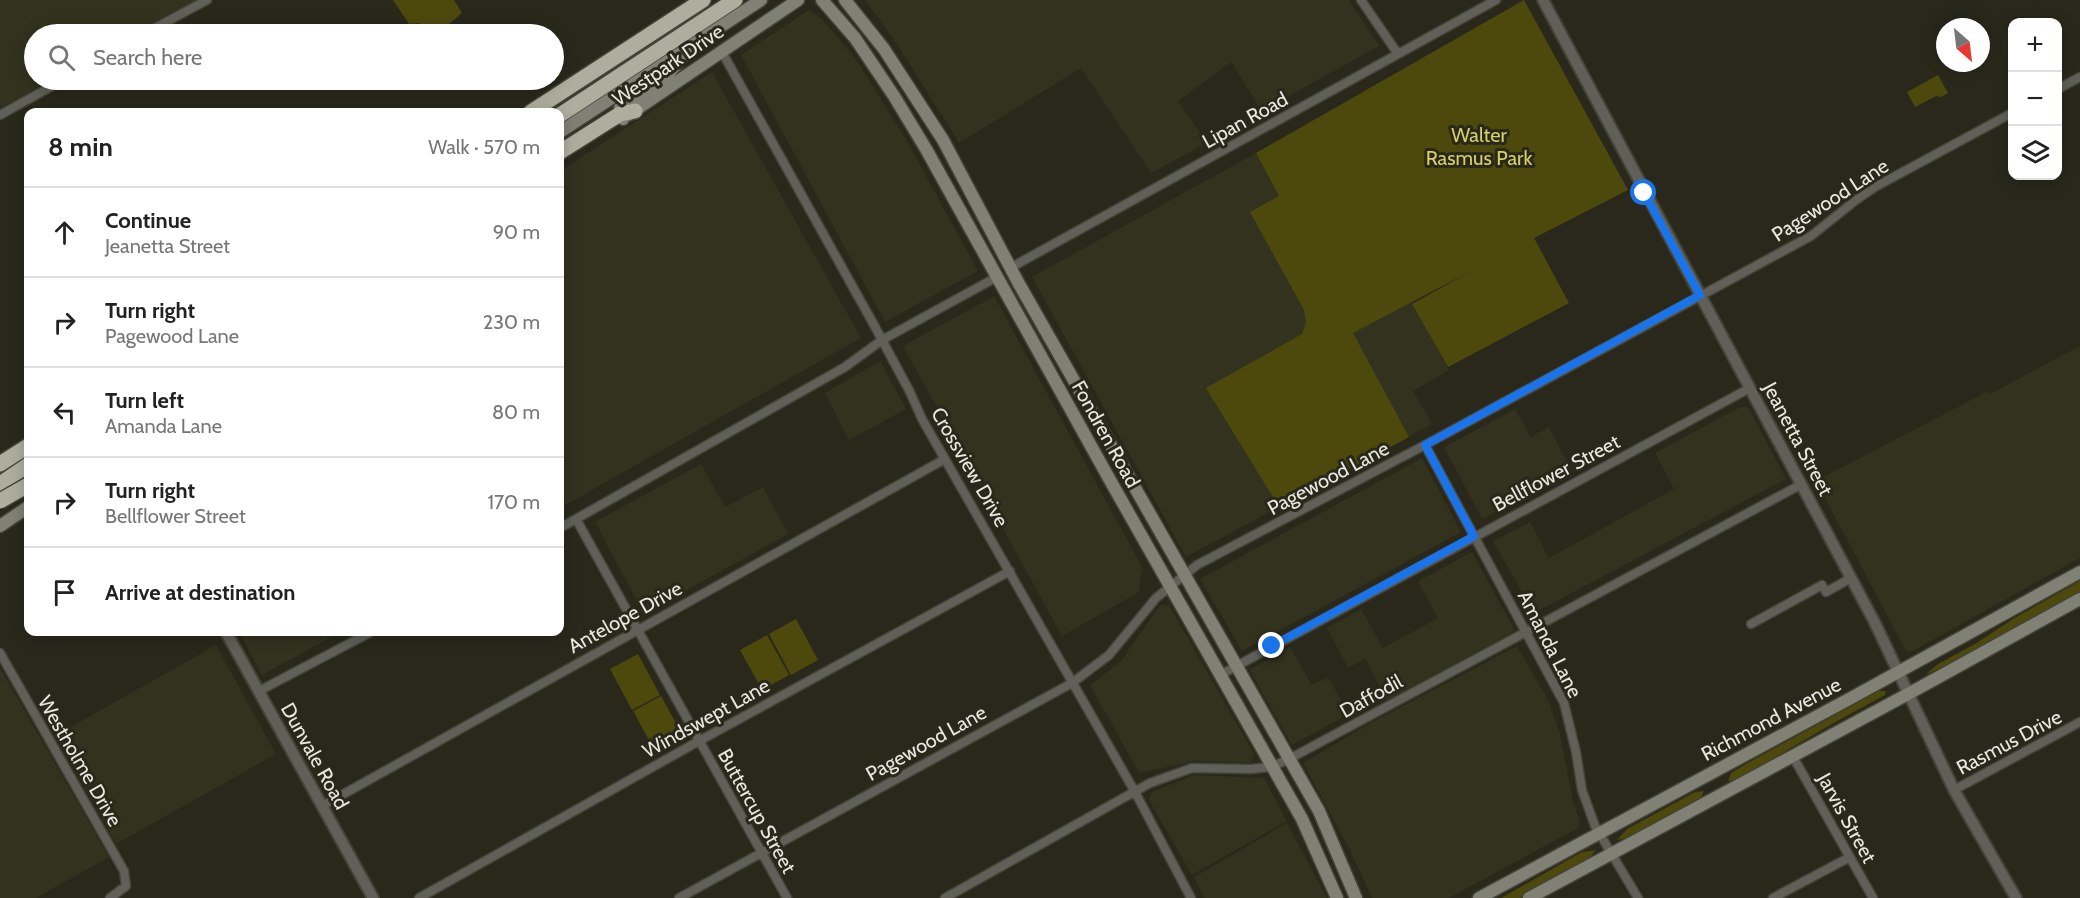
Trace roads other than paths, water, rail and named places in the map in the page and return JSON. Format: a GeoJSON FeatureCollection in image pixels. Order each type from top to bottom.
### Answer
{"type":"FeatureCollection","features":[{"type":"Feature","properties":{"kind":"highway"},"geometry":{"type":"LineString","coordinates":[[537,108],[702,0]]}},
{"type":"Feature","properties":{"kind":"highway"},"geometry":{"type":"LineString","coordinates":[[564,112],[735,0]]}},
{"type":"Feature","properties":{"kind":"highway"},"geometry":{"type":"LineString","coordinates":[[564,150],[626,115]]}},
{"type":"Feature","properties":{"kind":"highway"},"geometry":{"type":"LineString","coordinates":[[0,464],[24,449]]}},
{"type":"Feature","properties":{"kind":"highway"},"geometry":{"type":"LineString","coordinates":[[0,484],[24,468]]}},
{"type":"Feature","properties":{"kind":"highway"},"geometry":{"type":"LineString","coordinates":[[0,502],[24,487]]}},
{"type":"Feature","properties":{"kind":"main road","name":"Westpark Drive"},"geometry":{"type":"LineString","coordinates":[[564,129],[761,0]]}},
{"type":"Feature","properties":{"kind":"main road","name":"Westpark Drive"},"geometry":{"type":"LineString","coordinates":[[564,157],[798,0]]}},
{"type":"Feature","properties":{"kind":"main road","name":"Fondren Road"},"geometry":{"type":"LineString","coordinates":[[822,0],[855,38],[926,149],[1302,819],[1338,898]]}},
{"type":"Feature","properties":{"kind":"main road","name":"Fondren Road"},"geometry":{"type":"LineString","coordinates":[[845,0],[884,49],[943,140],[1010,268],[1319,811],[1356,898]]}},
{"type":"Feature","properties":{"kind":"main road"},"geometry":{"type":"LineString","coordinates":[[626,115],[620,108],[666,77],[693,44]]}},
{"type":"Feature","properties":{"kind":"main road"},"geometry":{"type":"LineString","coordinates":[[868,58],[884,49]]}},
{"type":"Feature","properties":{"kind":"main road"},"geometry":{"type":"LineString","coordinates":[[926,149],[943,140]]}},
{"type":"Feature","properties":{"kind":"main road"},"geometry":{"type":"LineString","coordinates":[[966,220],[987,240],[1000,264],[1010,268]]}},
{"type":"Feature","properties":{"kind":"main road"},"geometry":{"type":"LineString","coordinates":[[997,277],[1010,284],[1048,335]]}},
{"type":"Feature","properties":{"kind":"main road"},"geometry":{"type":"LineString","coordinates":[[1056,384],[1072,377]]}},
{"type":"Feature","properties":{"kind":"main road"},"geometry":{"type":"LineString","coordinates":[[1111,482],[1126,474]]}},
{"type":"Feature","properties":{"kind":"main road"},"geometry":{"type":"LineString","coordinates":[[0,526],[24,510]]}},
{"type":"Feature","properties":{"kind":"main road","name":"Richmond Avenue"},"geometry":{"type":"LineString","coordinates":[[1479,898],[2080,572]]}},
{"type":"Feature","properties":{"kind":"main road"},"geometry":{"type":"LineString","coordinates":[[1529,898],[1908,694],[2080,598]]}},
{"type":"Feature","properties":{"kind":"street"},"geometry":{"type":"LineString","coordinates":[[163,24],[207,0]]}},
{"type":"Feature","properties":{"kind":"street"},"geometry":{"type":"LineString","coordinates":[[1361,0],[1398,54]]}},
{"type":"Feature","properties":{"kind":"street","name":"Lipan Road"},"geometry":{"type":"LineString","coordinates":[[1010,268],[1496,0]]}},
{"type":"Feature","properties":{"kind":"street","name":"Jeanetta Street"},"geometry":{"type":"LineString","coordinates":[[1543,0],[1851,578],[1954,790],[2016,898]]}},
{"type":"Feature","properties":{"kind":"street","name":"Crossview Drive"},"geometry":{"type":"LineString","coordinates":[[722,52],[882,340],[922,419],[1136,792],[1191,898]]}},
{"type":"Feature","properties":{"kind":"street"},"geometry":{"type":"LineString","coordinates":[[2062,87],[2080,77]]}},
{"type":"Feature","properties":{"kind":"street"},"geometry":{"type":"LineString","coordinates":[[0,115],[45,90]]}},
{"type":"Feature","properties":{"kind":"street","name":"Pagewood Lane"},"geometry":{"type":"LineString","coordinates":[[680,898],[1072,683],[1109,656],[1156,598],[1197,565],[1425,445],[1811,236],[1875,187],[2008,116]]}},
{"type":"Feature","properties":{"kind":"street"},"geometry":{"type":"LineString","coordinates":[[564,526],[845,367],[882,340],[997,277]]}},
{"type":"Feature","properties":{"kind":"street","name":"Bellflower Street"},"geometry":{"type":"LineString","coordinates":[[1220,675],[1750,388]]}},
{"type":"Feature","properties":{"kind":"street","name":"Amanda Lane"},"geometry":{"type":"LineString","coordinates":[[1425,445],[1564,703],[1576,752],[1582,790],[1600,834],[1638,898]]}},
{"type":"Feature","properties":{"kind":"street","name":"Antelope Drive"},"geometry":{"type":"LineString","coordinates":[[322,806],[945,459]]}},
{"type":"Feature","properties":{"kind":"street","name":"Daffodil"},"geometry":{"type":"LineString","coordinates":[[945,898],[1150,783],[1192,768],[1251,769],[1271,767],[1289,759],[1802,484]]}},
{"type":"Feature","properties":{"kind":"street","name":"Buttercup Street"},"geometry":{"type":"LineString","coordinates":[[576,519],[787,898]]}},
{"type":"Feature","properties":{"kind":"street","name":"Windswept Lane"},"geometry":{"type":"LineString","coordinates":[[419,898],[699,741],[1010,571]]}},
{"type":"Feature","properties":{"kind":"street"},"geometry":{"type":"LineString","coordinates":[[1751,624],[1822,585],[1826,592],[1851,578]]}},
{"type":"Feature","properties":{"kind":"street","name":"Dunvale Road"},"geometry":{"type":"LineString","coordinates":[[228,636],[373,898]]}},
{"type":"Feature","properties":{"kind":"street"},"geometry":{"type":"LineString","coordinates":[[259,692],[364,636]]}},
{"type":"Feature","properties":{"kind":"street","name":"Westholme Drive"},"geometry":{"type":"LineString","coordinates":[[0,653],[124,871],[126,886],[110,898]]}},
{"type":"Feature","properties":{"kind":"street","name":"Rasmus Drive"},"geometry":{"type":"LineString","coordinates":[[1954,790],[2080,723]]}},
{"type":"Feature","properties":{"kind":"street","name":"Jarvis Street"},"geometry":{"type":"LineString","coordinates":[[1792,755],[1873,898]]}},
{"type":"Feature","properties":{"kind":"street"},"geometry":{"type":"LineString","coordinates":[[1773,898],[1850,857]]}},
{"type":"Feature","properties":{"kind":"park label","name":"Walter Rasmus Park"},"geometry":{"type":"Point","coordinates":[1479,146]}}]}
